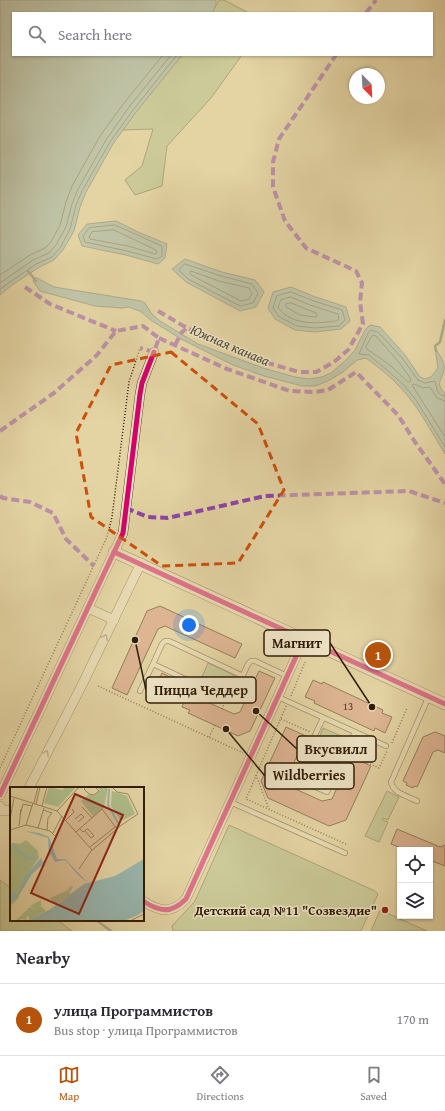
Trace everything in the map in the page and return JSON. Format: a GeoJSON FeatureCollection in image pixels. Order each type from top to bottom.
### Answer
{"type":"FeatureCollection","features":[{"type":"Feature","properties":{"kind":"street"},"geometry":{"type":"LineString","coordinates":[[0,795],[123,533],[140,394],[142,383],[154,352]]}},
{"type":"Feature","properties":{"kind":"street"},"geometry":{"type":"LineString","coordinates":[[114,552],[141,563],[445,704]]}},
{"type":"Feature","properties":{"kind":"street"},"geometry":{"type":"LineString","coordinates":[[30,787],[114,620],[141,563]]}},
{"type":"Feature","properties":{"kind":"street"},"geometry":{"type":"LineString","coordinates":[[88,608],[114,620]]}},
{"type":"Feature","properties":{"kind":"street"},"geometry":{"type":"LineString","coordinates":[[144,902],[158,910],[179,906],[186,899],[304,639]]}},
{"type":"Feature","properties":{"kind":"lane"},"geometry":{"type":"LineString","coordinates":[[140,692],[162,644],[165,641],[169,641],[243,676]]}},
{"type":"Feature","properties":{"kind":"lane"},"geometry":{"type":"LineString","coordinates":[[153,664],[226,698],[231,698],[234,695],[248,664],[252,661],[287,676]]}},
{"type":"Feature","properties":{"kind":"lane"},"geometry":{"type":"LineString","coordinates":[[416,801],[397,792],[391,782],[429,696]]}},
{"type":"Feature","properties":{"kind":"lane"},"geometry":{"type":"LineString","coordinates":[[278,697],[386,746]]}},
{"type":"Feature","properties":{"kind":"lane"},"geometry":{"type":"LineString","coordinates":[[323,718],[295,778],[327,792],[355,732]]}},
{"type":"Feature","properties":{"kind":"lane"},"geometry":{"type":"LineString","coordinates":[[230,802],[345,853]]}},
{"type":"Feature","properties":{"kind":"path"},"geometry":{"type":"LineString","coordinates":[[0,768],[107,537],[112,517],[129,382],[140,348]]}},
{"type":"Feature","properties":{"kind":"path"},"geometry":{"type":"LineString","coordinates":[[305,662],[246,799],[348,845]]}},
{"type":"Feature","properties":{"kind":"path"},"geometry":{"type":"LineString","coordinates":[[98,686],[251,756]]}},
{"type":"Feature","properties":{"kind":"path"},"geometry":{"type":"LineString","coordinates":[[316,740],[379,768],[407,708]]}},
{"type":"Feature","properties":{"kind":"path"},"geometry":{"type":"LineString","coordinates":[[281,719],[311,733]]}},
{"type":"Feature","properties":{"kind":"path"},"geometry":{"type":"LineString","coordinates":[[209,737],[215,725]]}},
{"type":"Feature","properties":{"kind":"path"},"geometry":{"type":"LineString","coordinates":[[256,775],[269,809]]}},
{"type":"Feature","properties":{"kind":"highlighted area"},"geometry":{"type":"Polygon","coordinates":[[[171,352],[258,424],[284,490],[238,563],[162,566],[91,517],[76,433],[111,365],[171,352]]]}},
{"type":"Feature","properties":{"kind":"green space"},"geometry":{"type":"Polygon","coordinates":[[[219,0],[224,0],[247,12],[213,12],[219,0]]]}},
{"type":"Feature","properties":{"kind":"green space"},"geometry":{"type":"Polygon","coordinates":[[[181,56],[241,56],[211,98],[167,146],[162,186],[135,195],[125,180],[142,166],[153,129],[123,130],[181,56]]]}},
{"type":"Feature","properties":{"kind":"green space"},"geometry":{"type":"Polygon","coordinates":[[[208,663],[234,675],[227,690],[201,679],[208,663]]]}},
{"type":"Feature","properties":{"kind":"green space"},"geometry":{"type":"Polygon","coordinates":[[[323,728],[348,739],[342,751],[318,740],[323,728]]]}},
{"type":"Feature","properties":{"kind":"green space"},"geometry":{"type":"Polygon","coordinates":[[[316,745],[339,756],[331,774],[308,763],[316,745]]]}},
{"type":"Feature","properties":{"kind":"green space"},"geometry":{"type":"Polygon","coordinates":[[[357,745],[376,754],[372,762],[353,753],[357,745]]]}},
{"type":"Feature","properties":{"kind":"green space"},"geometry":{"type":"Polygon","coordinates":[[[387,791],[399,797],[388,820],[383,818],[382,820],[388,822],[379,842],[365,836],[387,791]]]}},
{"type":"Feature","properties":{"kind":"green space"},"geometry":{"type":"Polygon","coordinates":[[[229,825],[375,891],[378,894],[361,931],[173,931],[172,926],[195,901],[229,825]]]}},
{"type":"Feature","properties":{"kind":"green space"},"geometry":{"type":"Polygon","coordinates":[[[0,880],[10,887],[10,921],[58,921],[72,931],[0,931],[0,880]]]}},
{"type":"Feature","properties":{"kind":"green space"},"geometry":{"type":"Polygon","coordinates":[[[380,910],[397,918],[397,919],[427,931],[371,931],[380,910]]]}},
{"type":"Feature","properties":{"kind":"water"},"geometry":{"type":"Polygon","coordinates":[[[0,0],[216,0],[216,5],[212,12],[12,12],[12,56],[181,56],[136,112],[113,144],[86,192],[80,207],[74,231],[63,250],[54,260],[38,268],[12,285],[0,295],[0,0]]]}},
{"type":"Feature","properties":{"kind":"water"},"geometry":{"type":"Polygon","coordinates":[[[116,221],[167,244],[165,258],[158,264],[126,255],[82,246],[78,235],[87,224],[116,221]]]}},
{"type":"Feature","properties":{"kind":"water"},"geometry":{"type":"Polygon","coordinates":[[[185,259],[222,272],[255,280],[264,292],[256,307],[240,311],[186,282],[172,269],[185,259]]]}},
{"type":"Feature","properties":{"kind":"water"},"geometry":{"type":"Polygon","coordinates":[[[35,278],[54,287],[141,301],[145,303],[151,313],[160,321],[198,344],[263,368],[295,377],[309,379],[322,377],[331,373],[355,350],[365,330],[370,325],[380,327],[405,355],[420,377],[425,379],[431,377],[438,368],[435,348],[444,364],[440,387],[445,393],[445,454],[407,394],[388,375],[366,358],[357,360],[343,372],[328,381],[315,386],[302,386],[264,376],[233,365],[183,340],[152,321],[140,311],[129,307],[122,308],[95,306],[40,291],[33,281],[35,278]]]}},
{"type":"Feature","properties":{"kind":"water"},"geometry":{"type":"Polygon","coordinates":[[[291,287],[346,307],[350,321],[341,329],[315,332],[295,330],[275,319],[268,308],[273,292],[291,287]]]}},
{"type":"Feature","properties":{"kind":"building"},"geometry":{"type":"Polygon","coordinates":[[[160,606],[242,644],[235,658],[165,626],[158,629],[127,695],[112,688],[147,611],[160,606]]]}},
{"type":"Feature","properties":{"kind":"building"},"geometry":{"type":"Polygon","coordinates":[[[259,671],[275,678],[250,731],[238,736],[188,713],[190,710],[182,707],[188,694],[234,714],[240,712],[259,671]]]}},
{"type":"Feature","properties":{"kind":"building"},"geometry":{"type":"Polygon","coordinates":[[[162,673],[170,677],[164,689],[156,686],[162,673]]]}},
{"type":"Feature","properties":{"kind":"building"},"geometry":{"type":"Polygon","coordinates":[[[313,680],[322,684],[323,682],[383,710],[382,713],[392,717],[385,733],[375,728],[374,731],[314,703],[315,701],[305,697],[313,680]]]}},
{"type":"Feature","properties":{"kind":"building"},"geometry":{"type":"Polygon","coordinates":[[[286,727],[306,736],[287,778],[293,788],[322,801],[332,799],[351,757],[371,766],[346,820],[329,826],[268,798],[261,781],[286,727]]]}},
{"type":"Feature","properties":{"kind":"building"},"geometry":{"type":"Polygon","coordinates":[[[435,732],[445,736],[445,753],[438,750],[433,752],[417,787],[414,786],[413,788],[406,785],[407,783],[403,781],[423,737],[435,732]]]}},
{"type":"Feature","properties":{"kind":"building"},"geometry":{"type":"Polygon","coordinates":[[[397,829],[440,847],[445,845],[445,866],[433,861],[433,847],[398,847],[391,844],[397,829]]]}},
{"type":"Feature","properties":{"kind":"waterway","name":"Южная канава"},"geometry":{"type":"LineString","coordinates":[[28,271],[36,281]]}},
{"type":"Feature","properties":{"kind":"waterway"},"geometry":{"type":"LineString","coordinates":[[436,351],[435,346],[440,342],[445,320]]}},
{"type":"Feature","properties":{"kind":"waterway"},"geometry":{"type":"LineString","coordinates":[[97,921],[111,931]]}},
{"type":"Feature","properties":{"kind":"marked path"},"geometry":{"type":"LineString","coordinates":[[367,12],[376,0]]}},
{"type":"Feature","properties":{"kind":"marked path"},"geometry":{"type":"LineString","coordinates":[[158,311],[187,328],[268,363],[299,372],[316,372],[334,362],[348,350],[363,324],[360,302],[362,283],[356,271],[306,248],[285,221],[273,187],[273,162],[279,139],[335,56]]}},
{"type":"Feature","properties":{"kind":"marked path"},"geometry":{"type":"LineString","coordinates":[[25,287],[50,304],[116,331]]}},
{"type":"Feature","properties":{"kind":"marked path"},"geometry":{"type":"LineString","coordinates":[[0,431],[54,393],[97,355],[116,331],[143,326],[159,338],[154,352],[140,348]]}},
{"type":"Feature","properties":{"kind":"marked path"},"geometry":{"type":"LineString","coordinates":[[175,345],[182,332],[187,328]]}},
{"type":"Feature","properties":{"kind":"marked path"},"geometry":{"type":"LineString","coordinates":[[159,338],[227,369],[290,391],[315,392],[328,390],[356,372],[398,415],[445,484]]}},
{"type":"Feature","properties":{"kind":"marked path"},"geometry":{"type":"LineString","coordinates":[[126,508],[148,517],[168,518],[265,496],[409,491],[445,503]]}},
{"type":"Feature","properties":{"kind":"marked path"},"geometry":{"type":"LineString","coordinates":[[0,496],[3,498],[30,502],[53,513],[66,539],[94,566]]}},
{"type":"Feature","properties":{"kind":"cycle path"},"geometry":{"type":"LineString","coordinates":[[0,795],[123,533],[140,394],[142,383],[154,352]]}},
{"type":"Feature","properties":{"kind":"cycle path"},"geometry":{"type":"LineString","coordinates":[[114,552],[445,704]]}},
{"type":"Feature","properties":{"kind":"cycle path"},"geometry":{"type":"LineString","coordinates":[[144,902],[149,905],[165,910],[181,904],[186,899],[304,639]]}},
{"type":"Feature","properties":{"kind":"place","name":"Пицца Чеддер"},"geometry":{"type":"Point","coordinates":[135,640]}},
{"type":"Feature","properties":{"kind":"place","name":"улица Программистов"},"geometry":{"type":"Point","coordinates":[378,655]}},
{"type":"Feature","properties":{"kind":"place","name":"Магнит"},"geometry":{"type":"Point","coordinates":[372,707]}},
{"type":"Feature","properties":{"kind":"place","name":"Вкусвилл"},"geometry":{"type":"Point","coordinates":[256,711]}},
{"type":"Feature","properties":{"kind":"place","name":"Wildberries"},"geometry":{"type":"Point","coordinates":[226,729]}},
{"type":"Feature","properties":{"kind":"place","name":"Детский сад №11 \"Созвездие\""},"geometry":{"type":"Point","coordinates":[385,910]}}]}
